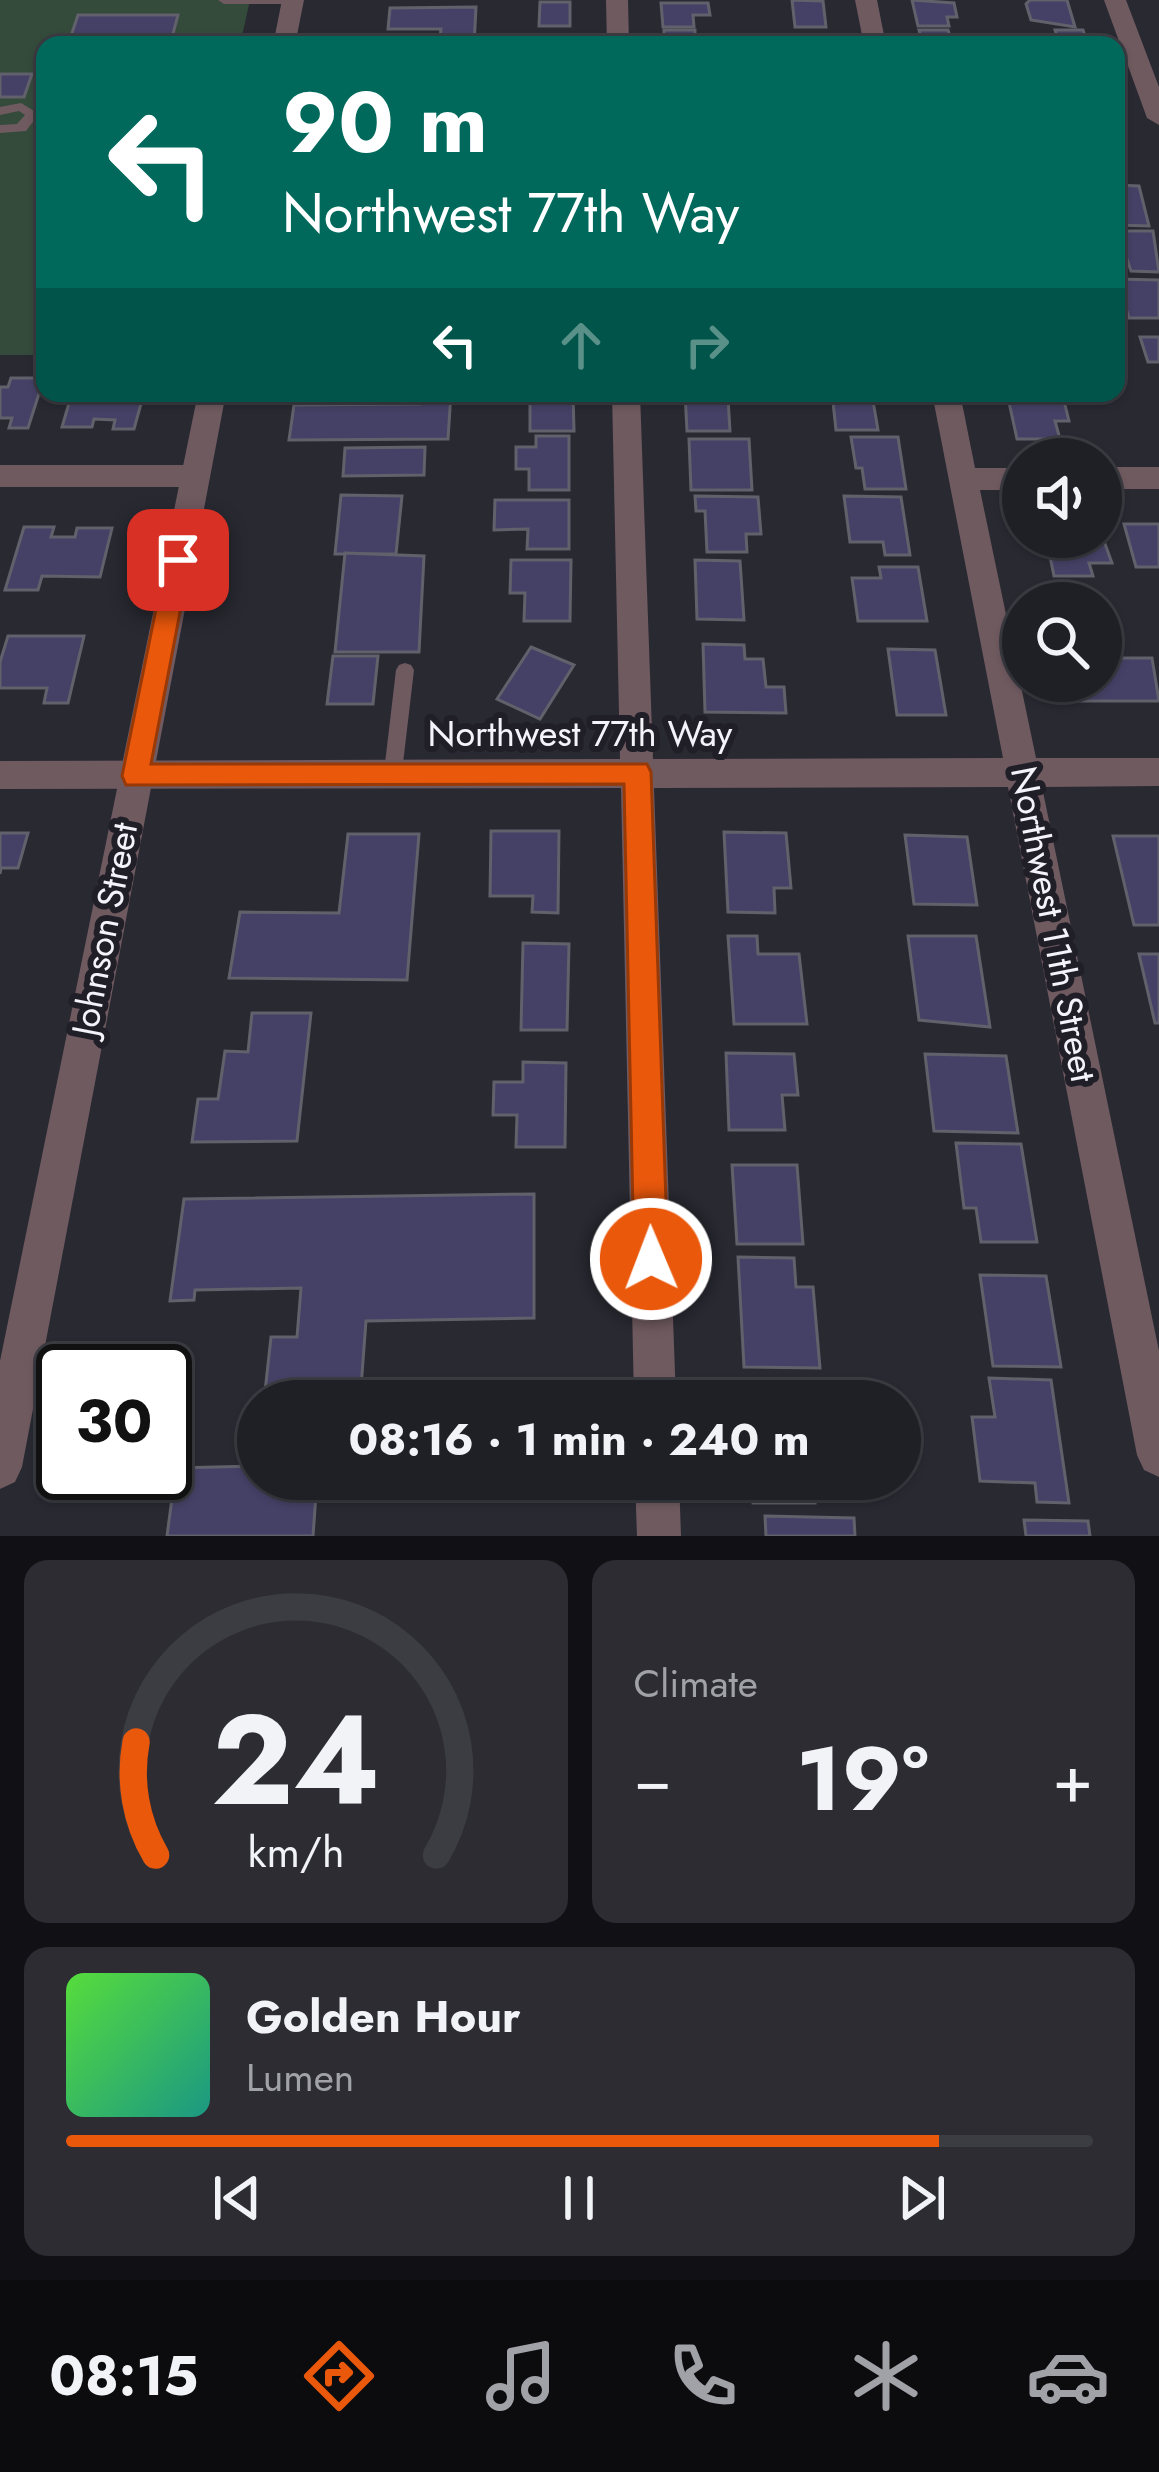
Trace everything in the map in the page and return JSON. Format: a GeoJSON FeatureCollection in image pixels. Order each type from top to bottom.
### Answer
{"type":"FeatureCollection","features":[{"type":"Feature","properties":{"kind":"street"},"geometry":{"type":"LineString","coordinates":[[286,36],[293,0]]}},
{"type":"Feature","properties":{"kind":"street"},"geometry":{"type":"LineString","coordinates":[[616,0],[618,36]]}},
{"type":"Feature","properties":{"kind":"street"},"geometry":{"type":"LineString","coordinates":[[866,0],[873,36]]}},
{"type":"Feature","properties":{"kind":"street"},"geometry":{"type":"LineString","coordinates":[[1114,0],[1159,118]]}},
{"type":"Feature","properties":{"kind":"street","name":"Johnson Street"},"geometry":{"type":"LineString","coordinates":[[0,1467],[210,402]]}},
{"type":"Feature","properties":{"kind":"street"},"geometry":{"type":"LineString","coordinates":[[626,402],[654,1380]]}},
{"type":"Feature","properties":{"kind":"street","name":"Northwest 11th Street"},"geometry":{"type":"LineString","coordinates":[[948,402],[1159,1455]]}},
{"type":"Feature","properties":{"kind":"street"},"geometry":{"type":"LineString","coordinates":[[0,476],[195,476]]}},
{"type":"Feature","properties":{"kind":"street"},"geometry":{"type":"LineString","coordinates":[[1122,478],[1159,478]]}},
{"type":"Feature","properties":{"kind":"street"},"geometry":{"type":"LineString","coordinates":[[963,479],[1002,479]]}},
{"type":"Feature","properties":{"kind":"street","name":"Northwest 77th Way"},"geometry":{"type":"LineString","coordinates":[[0,775],[1159,772]]}},
{"type":"Feature","properties":{"kind":"street"},"geometry":{"type":"LineString","coordinates":[[657,1500],[658,1536]]}},
{"type":"Feature","properties":{"kind":"lane"},"geometry":{"type":"LineString","coordinates":[[224,1],[293,0]]}},
{"type":"Feature","properties":{"kind":"lane"},"geometry":{"type":"LineString","coordinates":[[0,111],[22,106],[36,115]]}},
{"type":"Feature","properties":{"kind":"lane"},"geometry":{"type":"LineString","coordinates":[[0,129],[21,128],[36,120]]}},
{"type":"Feature","properties":{"kind":"lane"},"geometry":{"type":"LineString","coordinates":[[393,772],[405,670]]}},
{"type":"Feature","properties":{"kind":"green space"},"geometry":{"type":"Polygon","coordinates":[[[0,0],[250,0],[242,36],[36,36],[36,355],[0,355],[0,0]]]}},
{"type":"Feature","properties":{"kind":"building"},"geometry":{"type":"Polygon","coordinates":[[[792,0],[823,1],[826,27],[795,27],[792,0]]]}},
{"type":"Feature","properties":{"kind":"building"},"geometry":{"type":"Polygon","coordinates":[[[912,0],[954,3],[957,17],[947,17],[949,26],[918,26],[912,0]]]}},
{"type":"Feature","properties":{"kind":"building"},"geometry":{"type":"Polygon","coordinates":[[[1067,0],[1075,27],[1031,20],[1026,4],[1067,0]]]}},
{"type":"Feature","properties":{"kind":"building"},"geometry":{"type":"Polygon","coordinates":[[[540,2],[570,2],[570,26],[539,26],[540,2]]]}},
{"type":"Feature","properties":{"kind":"building"},"geometry":{"type":"Polygon","coordinates":[[[661,3],[708,3],[710,15],[693,15],[694,27],[663,27],[661,3]]]}},
{"type":"Feature","properties":{"kind":"building"},"geometry":{"type":"Polygon","coordinates":[[[476,7],[474,36],[440,36],[441,29],[388,29],[390,8],[476,7]]]}},
{"type":"Feature","properties":{"kind":"building"},"geometry":{"type":"Polygon","coordinates":[[[78,15],[178,15],[172,36],[71,36],[78,15]]]}},
{"type":"Feature","properties":{"kind":"building"},"geometry":{"type":"Polygon","coordinates":[[[664,30],[695,30],[695,36],[664,36],[664,30]]]}},
{"type":"Feature","properties":{"kind":"building"},"geometry":{"type":"Polygon","coordinates":[[[919,30],[948,30],[950,36],[921,36],[919,30]]]}},
{"type":"Feature","properties":{"kind":"building"},"geometry":{"type":"Polygon","coordinates":[[[1055,30],[1083,30],[1085,36],[1057,36],[1055,30]]]}},
{"type":"Feature","properties":{"kind":"building"},"geometry":{"type":"Polygon","coordinates":[[[0,74],[32,74],[24,97],[0,97],[0,74]]]}},
{"type":"Feature","properties":{"kind":"building"},"geometry":{"type":"Polygon","coordinates":[[[1125,185],[1139,186],[1149,226],[1125,225],[1125,185]]]}},
{"type":"Feature","properties":{"kind":"building"},"geometry":{"type":"Polygon","coordinates":[[[1125,231],[1153,231],[1159,272],[1131,271],[1125,231]]]}},
{"type":"Feature","properties":{"kind":"building"},"geometry":{"type":"Polygon","coordinates":[[[1125,279],[1159,280],[1159,318],[1129,318],[1125,279]]]}},
{"type":"Feature","properties":{"kind":"building"},"geometry":{"type":"Polygon","coordinates":[[[1140,337],[1159,337],[1159,362],[1148,362],[1140,337]]]}},
{"type":"Feature","properties":{"kind":"building"},"geometry":{"type":"Polygon","coordinates":[[[11,378],[36,378],[36,402],[28,428],[9,428],[12,418],[0,418],[0,387],[8,387],[11,378]]]}},
{"type":"Feature","properties":{"kind":"building"},"geometry":{"type":"Polygon","coordinates":[[[69,402],[142,402],[134,429],[113,429],[115,420],[94,419],[92,427],[62,427],[69,402]]]}},
{"type":"Feature","properties":{"kind":"building"},"geometry":{"type":"Polygon","coordinates":[[[450,402],[448,439],[289,440],[294,405],[450,402]]]}},
{"type":"Feature","properties":{"kind":"building"},"geometry":{"type":"Polygon","coordinates":[[[530,402],[573,402],[574,431],[530,431],[530,402]]]}},
{"type":"Feature","properties":{"kind":"building"},"geometry":{"type":"Polygon","coordinates":[[[685,402],[728,402],[730,431],[687,431],[685,402]]]}},
{"type":"Feature","properties":{"kind":"building"},"geometry":{"type":"Polygon","coordinates":[[[833,402],[873,402],[878,430],[836,430],[833,402]]]}},
{"type":"Feature","properties":{"kind":"building"},"geometry":{"type":"Polygon","coordinates":[[[1009,402],[1064,402],[1069,421],[1055,421],[1060,438],[1017,438],[1009,402]]]}},
{"type":"Feature","properties":{"kind":"building"},"geometry":{"type":"Polygon","coordinates":[[[536,436],[569,436],[569,490],[529,490],[529,469],[516,469],[516,447],[536,447],[536,436]]]}},
{"type":"Feature","properties":{"kind":"building"},"geometry":{"type":"Polygon","coordinates":[[[851,437],[898,437],[906,489],[865,489],[851,437]]]}},
{"type":"Feature","properties":{"kind":"building"},"geometry":{"type":"Polygon","coordinates":[[[689,439],[749,439],[752,490],[691,490],[689,439]]]}},
{"type":"Feature","properties":{"kind":"building"},"geometry":{"type":"Polygon","coordinates":[[[425,447],[424,475],[343,476],[345,448],[425,447]]]}},
{"type":"Feature","properties":{"kind":"building"},"geometry":{"type":"Polygon","coordinates":[[[341,495],[402,496],[396,554],[335,554],[341,495]]]}},
{"type":"Feature","properties":{"kind":"building"},"geometry":{"type":"Polygon","coordinates":[[[695,496],[758,497],[761,534],[746,534],[747,552],[707,552],[705,511],[696,511],[695,496]]]}},
{"type":"Feature","properties":{"kind":"building"},"geometry":{"type":"Polygon","coordinates":[[[844,496],[901,497],[910,555],[885,555],[883,542],[850,542],[844,496]]]}},
{"type":"Feature","properties":{"kind":"building"},"geometry":{"type":"Polygon","coordinates":[[[495,500],[569,500],[569,549],[527,549],[528,529],[494,530],[495,500]]]}},
{"type":"Feature","properties":{"kind":"building"},"geometry":{"type":"Polygon","coordinates":[[[1124,524],[1159,524],[1159,567],[1136,567],[1124,524]]]}},
{"type":"Feature","properties":{"kind":"building"},"geometry":{"type":"Polygon","coordinates":[[[24,527],[54,527],[51,537],[75,537],[77,528],[112,528],[100,577],[42,576],[38,590],[5,590],[24,527]]]}},
{"type":"Feature","properties":{"kind":"building"},"geometry":{"type":"Polygon","coordinates":[[[345,553],[424,556],[419,652],[335,652],[345,553]]]}},
{"type":"Feature","properties":{"kind":"building"},"geometry":{"type":"Polygon","coordinates":[[[1050,558],[1110,558],[1112,563],[1089,563],[1093,576],[1054,576],[1050,558]]]}},
{"type":"Feature","properties":{"kind":"building"},"geometry":{"type":"Polygon","coordinates":[[[511,560],[571,560],[570,621],[524,621],[525,593],[510,593],[511,560]]]}},
{"type":"Feature","properties":{"kind":"building"},"geometry":{"type":"Polygon","coordinates":[[[695,560],[740,561],[744,620],[697,619],[695,560]]]}},
{"type":"Feature","properties":{"kind":"building"},"geometry":{"type":"Polygon","coordinates":[[[879,567],[918,567],[927,621],[858,621],[852,578],[881,578],[879,567]]]}},
{"type":"Feature","properties":{"kind":"building"},"geometry":{"type":"Polygon","coordinates":[[[8,636],[84,636],[68,703],[44,703],[47,688],[0,688],[0,662],[8,636]]]}},
{"type":"Feature","properties":{"kind":"building"},"geometry":{"type":"Polygon","coordinates":[[[703,644],[744,645],[745,659],[763,659],[766,687],[784,687],[786,713],[705,712],[703,644]]]}},
{"type":"Feature","properties":{"kind":"building"},"geometry":{"type":"Polygon","coordinates":[[[531,647],[574,665],[540,719],[497,699],[531,647]]]}},
{"type":"Feature","properties":{"kind":"building"},"geometry":{"type":"Polygon","coordinates":[[[888,649],[935,650],[946,715],[897,715],[888,649]]]}},
{"type":"Feature","properties":{"kind":"building"},"geometry":{"type":"Polygon","coordinates":[[[333,656],[378,656],[373,704],[327,704],[333,656]]]}},
{"type":"Feature","properties":{"kind":"building"},"geometry":{"type":"Polygon","coordinates":[[[1122,658],[1152,658],[1159,701],[1122,701],[1122,658]]]}},
{"type":"Feature","properties":{"kind":"building"},"geometry":{"type":"Polygon","coordinates":[[[491,831],[559,831],[558,913],[532,912],[533,896],[490,896],[491,831]]]}},
{"type":"Feature","properties":{"kind":"building"},"geometry":{"type":"Polygon","coordinates":[[[724,832],[786,833],[791,888],[774,888],[775,913],[728,912],[724,832]]]}},
{"type":"Feature","properties":{"kind":"building"},"geometry":{"type":"Polygon","coordinates":[[[0,833],[28,833],[18,868],[1,868],[0,874],[0,833]]]}},
{"type":"Feature","properties":{"kind":"building"},"geometry":{"type":"Polygon","coordinates":[[[348,834],[419,834],[407,980],[229,978],[240,912],[339,913],[348,834]]]}},
{"type":"Feature","properties":{"kind":"building"},"geometry":{"type":"Polygon","coordinates":[[[905,835],[967,837],[977,905],[914,904],[905,835]]]}},
{"type":"Feature","properties":{"kind":"building"},"geometry":{"type":"Polygon","coordinates":[[[1113,836],[1159,836],[1159,925],[1134,925],[1113,836]]]}},
{"type":"Feature","properties":{"kind":"building"},"geometry":{"type":"Polygon","coordinates":[[[728,936],[757,936],[758,954],[799,954],[807,1024],[734,1024],[728,936]]]}},
{"type":"Feature","properties":{"kind":"building"},"geometry":{"type":"Polygon","coordinates":[[[908,936],[976,936],[990,1027],[919,1020],[908,936]]]}},
{"type":"Feature","properties":{"kind":"building"},"geometry":{"type":"Polygon","coordinates":[[[523,943],[569,944],[567,1030],[521,1030],[523,943]]]}},
{"type":"Feature","properties":{"kind":"building"},"geometry":{"type":"Polygon","coordinates":[[[1139,954],[1159,954],[1159,1023],[1155,1023],[1139,954]]]}},
{"type":"Feature","properties":{"kind":"building"},"geometry":{"type":"Polygon","coordinates":[[[252,1013],[311,1013],[297,1141],[192,1142],[198,1099],[218,1099],[225,1051],[248,1052],[252,1013]]]}},
{"type":"Feature","properties":{"kind":"building"},"geometry":{"type":"Polygon","coordinates":[[[726,1053],[794,1054],[798,1095],[782,1095],[785,1130],[729,1130],[726,1053]]]}},
{"type":"Feature","properties":{"kind":"building"},"geometry":{"type":"Polygon","coordinates":[[[925,1054],[1006,1056],[1018,1133],[934,1131],[925,1054]]]}},
{"type":"Feature","properties":{"kind":"building"},"geometry":{"type":"Polygon","coordinates":[[[523,1062],[566,1063],[565,1147],[516,1147],[517,1115],[493,1115],[494,1082],[523,1082],[523,1062]]]}},
{"type":"Feature","properties":{"kind":"building"},"geometry":{"type":"Polygon","coordinates":[[[956,1143],[1021,1144],[1037,1242],[981,1242],[976,1208],[964,1208],[956,1143]]]}},
{"type":"Feature","properties":{"kind":"building"},"geometry":{"type":"Polygon","coordinates":[[[732,1165],[797,1165],[803,1244],[737,1244],[732,1165]]]}},
{"type":"Feature","properties":{"kind":"building"},"geometry":{"type":"Polygon","coordinates":[[[534,1194],[534,1318],[366,1321],[362,1380],[266,1380],[271,1337],[297,1337],[301,1288],[195,1290],[194,1300],[170,1301],[184,1199],[534,1194]]]}},
{"type":"Feature","properties":{"kind":"building"},"geometry":{"type":"Polygon","coordinates":[[[738,1257],[794,1258],[796,1287],[813,1287],[820,1368],[744,1367],[738,1257]]]}},
{"type":"Feature","properties":{"kind":"building"},"geometry":{"type":"Polygon","coordinates":[[[980,1275],[1046,1276],[1061,1367],[993,1366],[980,1275]]]}},
{"type":"Feature","properties":{"kind":"building"},"geometry":{"type":"Polygon","coordinates":[[[989,1378],[1051,1380],[1069,1503],[1037,1502],[1035,1483],[980,1481],[972,1417],[995,1417],[989,1378]]]}},
{"type":"Feature","properties":{"kind":"building"},"geometry":{"type":"Polygon","coordinates":[[[237,1466],[237,1500],[316,1500],[313,1536],[167,1536],[172,1500],[192,1500],[192,1468],[237,1466]]]}},
{"type":"Feature","properties":{"kind":"building"},"geometry":{"type":"Polygon","coordinates":[[[753,1500],[815,1503],[753,1503],[753,1500]]]}},
{"type":"Feature","properties":{"kind":"building"},"geometry":{"type":"Polygon","coordinates":[[[765,1516],[854,1518],[855,1536],[766,1536],[765,1516]]]}},
{"type":"Feature","properties":{"kind":"building"},"geometry":{"type":"Polygon","coordinates":[[[1024,1520],[1088,1521],[1090,1536],[1026,1536],[1024,1520]]]}},
{"type":"Feature","properties":{"kind":"route"},"geometry":{"type":"LineString","coordinates":[[178,560],[135,776],[638,772],[651,1259]]}}]}
